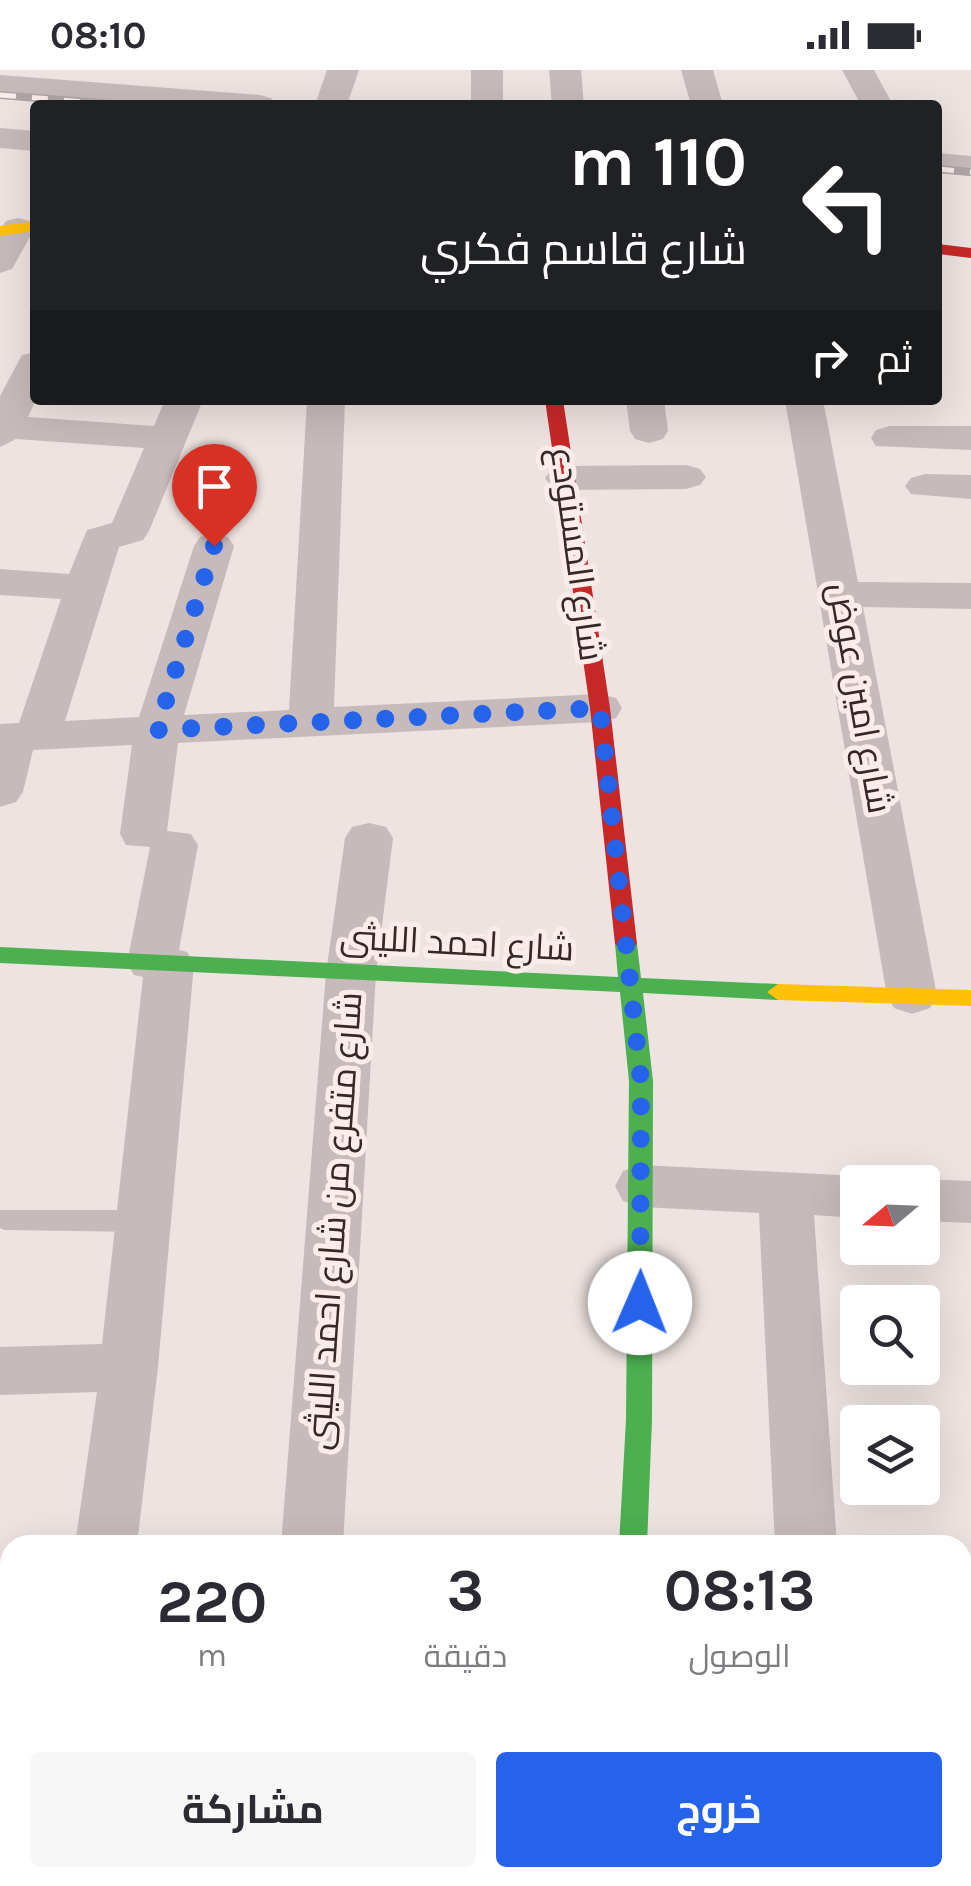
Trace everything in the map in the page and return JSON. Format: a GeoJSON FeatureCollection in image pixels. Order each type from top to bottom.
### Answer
{"type":"FeatureCollection","features":[{"type":"Feature","properties":{"kind":"street"},"geometry":{"type":"LineString","coordinates":[[333,100],[342,70]]}},
{"type":"Feature","properties":{"kind":"street"},"geometry":{"type":"LineString","coordinates":[[487,70],[488,100]]}},
{"type":"Feature","properties":{"kind":"street"},"geometry":{"type":"LineString","coordinates":[[565,70],[568,100]]}},
{"type":"Feature","properties":{"kind":"street"},"geometry":{"type":"LineString","coordinates":[[697,70],[706,100]]}},
{"type":"Feature","properties":{"kind":"street"},"geometry":{"type":"LineString","coordinates":[[858,70],[874,100]]}},
{"type":"Feature","properties":{"kind":"street"},"geometry":{"type":"LineString","coordinates":[[0,84],[91,81],[213,86],[248,100]]}},
{"type":"Feature","properties":{"kind":"street"},"geometry":{"type":"LineString","coordinates":[[0,138],[30,141]]}},
{"type":"Feature","properties":{"kind":"street"},"geometry":{"type":"LineString","coordinates":[[942,162],[971,166]]}},
{"type":"Feature","properties":{"kind":"street"},"geometry":{"type":"LineString","coordinates":[[0,262],[18,224]]}},
{"type":"Feature","properties":{"kind":"street"},"geometry":{"type":"LineString","coordinates":[[942,249],[971,253]]}},
{"type":"Feature","properties":{"kind":"street"},"geometry":{"type":"LineString","coordinates":[[942,264],[971,268]]}},
{"type":"Feature","properties":{"kind":"street"},"geometry":{"type":"LineString","coordinates":[[30,373],[2,431],[167,438]]}},
{"type":"Feature","properties":{"kind":"street"},"geometry":{"type":"LineString","coordinates":[[0,792],[17,737],[85,588],[102,538],[130,530],[182,405]]}},
{"type":"Feature","properties":{"kind":"street"},"geometry":{"type":"LineString","coordinates":[[311,722],[326,405]]}},
{"type":"Feature","properties":{"kind":"street","name":"شارع المستودع"},"geometry":{"type":"LineString","coordinates":[[555,405],[600,708],[634,988],[641,1081],[633,1535]]}},
{"type":"Feature","properties":{"kind":"street","name":"شارع امين عوض"},"geometry":{"type":"LineString","coordinates":[[805,405],[912,996]]}},
{"type":"Feature","properties":{"kind":"street"},"geometry":{"type":"LineString","coordinates":[[890,438],[971,438]]}},
{"type":"Feature","properties":{"kind":"street"},"geometry":{"type":"LineString","coordinates":[[566,478],[686,476]]}},
{"type":"Feature","properties":{"kind":"street"},"geometry":{"type":"LineString","coordinates":[[925,486],[971,486]]}},
{"type":"Feature","properties":{"kind":"street"},"geometry":{"type":"LineString","coordinates":[[107,1535],[144,1222],[160,963],[157,730],[214,546]]}},
{"type":"Feature","properties":{"kind":"street"},"geometry":{"type":"LineString","coordinates":[[0,582],[85,588]]}},
{"type":"Feature","properties":{"kind":"street"},"geometry":{"type":"LineString","coordinates":[[842,594],[971,596]]}},
{"type":"Feature","properties":{"kind":"street"},"geometry":{"type":"LineString","coordinates":[[17,737],[600,708]]}},
{"type":"Feature","properties":{"kind":"street","name":"شارع متفرع من شارع احمد الليثى"},"geometry":{"type":"LineString","coordinates":[[313,1535],[352,972],[369,838]]}},
{"type":"Feature","properties":{"kind":"street","name":"شارع احمد الليثى"},"geometry":{"type":"LineString","coordinates":[[0,955],[634,988],[971,998]]}},
{"type":"Feature","properties":{"kind":"street"},"geometry":{"type":"LineString","coordinates":[[642,1186],[840,1195]]}},
{"type":"Feature","properties":{"kind":"street"},"geometry":{"type":"LineString","coordinates":[[785,1193],[805,1535]]}},
{"type":"Feature","properties":{"kind":"street"},"geometry":{"type":"LineString","coordinates":[[940,1201],[971,1202]]}},
{"type":"Feature","properties":{"kind":"street"},"geometry":{"type":"LineString","coordinates":[[0,1372],[129,1367]]}},
{"type":"Feature","properties":{"kind":"lane"},"geometry":{"type":"LineString","coordinates":[[4,1219],[144,1222]]}},
{"type":"Feature","properties":{"kind":"railway"},"geometry":{"type":"LineString","coordinates":[[0,95],[62,100]]}},
{"type":"Feature","properties":{"kind":"railway"},"geometry":{"type":"LineString","coordinates":[[942,169],[971,172]]}},
{"type":"Feature","properties":{"kind":"traffic: fast"},"geometry":{"type":"LineString","coordinates":[[626,944],[641,1081],[639,1420],[633,1535]]}},
{"type":"Feature","properties":{"kind":"traffic: fast"},"geometry":{"type":"LineString","coordinates":[[0,955],[778,992]]}},
{"type":"Feature","properties":{"kind":"traffic: slow"},"geometry":{"type":"LineString","coordinates":[[0,231],[30,227]]}},
{"type":"Feature","properties":{"kind":"traffic: slow"},"geometry":{"type":"LineString","coordinates":[[778,992],[971,998]]}},
{"type":"Feature","properties":{"kind":"traffic: jam"},"geometry":{"type":"LineString","coordinates":[[942,249],[971,253]]}},
{"type":"Feature","properties":{"kind":"traffic: jam"},"geometry":{"type":"LineString","coordinates":[[555,405],[600,708],[626,944]]}},
{"type":"Feature","properties":{"kind":"route"},"geometry":{"type":"LineString","coordinates":[[214,546],[157,730],[600,708],[634,988],[641,1081],[640,1303]]}}]}
